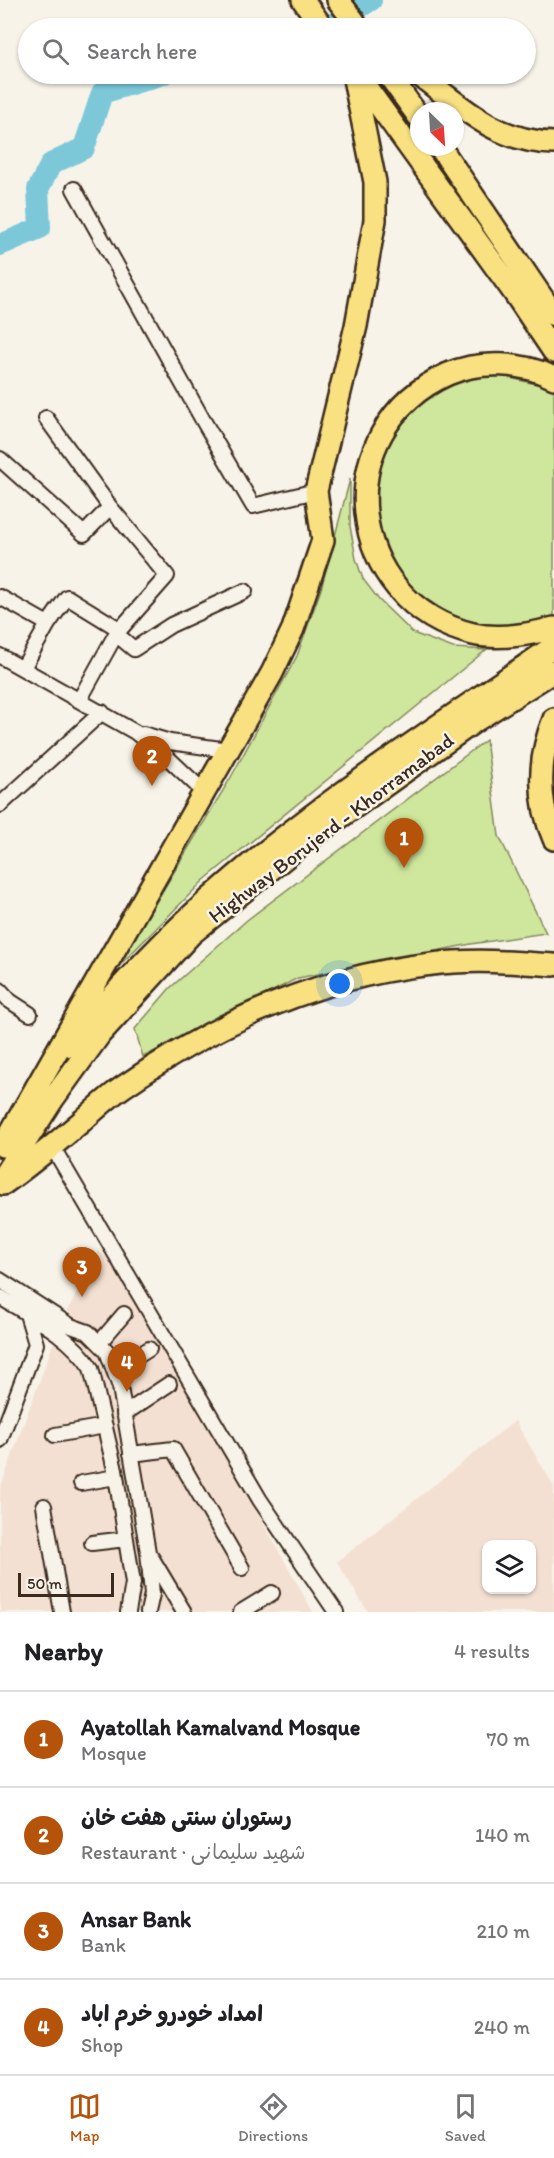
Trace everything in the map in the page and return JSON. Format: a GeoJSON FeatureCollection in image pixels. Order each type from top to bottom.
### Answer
{"type":"FeatureCollection","features":[{"type":"Feature","properties":{"kind":"highway"},"geometry":{"type":"LineString","coordinates":[[338,0],[350,18]]}},
{"type":"Feature","properties":{"kind":"highway"},"geometry":{"type":"LineString","coordinates":[[2,1149],[272,672],[293,629],[312,575],[323,540],[316,492],[356,326],[375,220],[375,182],[356,84]]}},
{"type":"Feature","properties":{"kind":"highway"},"geometry":{"type":"LineString","coordinates":[[361,84],[513,291],[554,352]]}},
{"type":"Feature","properties":{"kind":"highway"},"geometry":{"type":"LineString","coordinates":[[395,84],[410,105]]}},
{"type":"Feature","properties":{"kind":"highway"},"geometry":{"type":"LineString","coordinates":[[431,84],[472,117],[510,136],[554,143]]}},
{"type":"Feature","properties":{"kind":"highway"},"geometry":{"type":"LineString","coordinates":[[446,156],[554,315]]}},
{"type":"Feature","properties":{"kind":"highway"},"geometry":{"type":"LineString","coordinates":[[554,378],[521,367],[490,364],[461,368],[434,380],[408,399],[388,422],[374,448],[367,472],[364,498],[367,522],[385,570],[405,595],[426,613],[453,627],[474,634],[504,637],[554,628]]}},
{"type":"Feature","properties":{"kind":"highway","name":"Highway Borujerd - Khorramabad"},"geometry":{"type":"LineString","coordinates":[[2,1149],[44,1084],[92,1019],[183,922],[227,882],[382,764],[554,646]]}},
{"type":"Feature","properties":{"kind":"highway","name":"Highway Borujerd - Khorramabad"},"geometry":{"type":"LineString","coordinates":[[0,1181],[53,1099],[100,1034],[191,934],[315,835],[478,719],[554,671]]}},
{"type":"Feature","properties":{"kind":"highway"},"geometry":{"type":"LineString","coordinates":[[554,719],[544,750],[541,774],[544,807],[554,839]]}},
{"type":"Feature","properties":{"kind":"highway"},"geometry":{"type":"LineString","coordinates":[[0,1186],[121,1088],[177,1052],[274,1003],[318,987],[375,973],[432,963],[500,961],[554,965]]}},
{"type":"Feature","properties":{"kind":"street"},"geometry":{"type":"LineString","coordinates":[[74,189],[253,506],[316,492]]}},
{"type":"Feature","properties":{"kind":"street"},"geometry":{"type":"LineString","coordinates":[[46,418],[110,507],[167,576],[117,632],[80,699]]}},
{"type":"Feature","properties":{"kind":"street"},"geometry":{"type":"LineString","coordinates":[[0,459],[84,534],[110,507]]}},
{"type":"Feature","properties":{"kind":"street"},"geometry":{"type":"LineString","coordinates":[[23,668],[48,624],[67,597],[117,632],[134,649],[171,625],[245,591]]}},
{"type":"Feature","properties":{"kind":"street"},"geometry":{"type":"LineString","coordinates":[[0,597],[48,624]]}},
{"type":"Feature","properties":{"kind":"street"},"geometry":{"type":"LineString","coordinates":[[0,656],[135,732],[168,758],[204,792]]}},
{"type":"Feature","properties":{"kind":"street"},"geometry":{"type":"LineString","coordinates":[[0,805],[102,712]]}},
{"type":"Feature","properties":{"kind":"street"},"geometry":{"type":"LineString","coordinates":[[135,732],[170,742],[228,750]]}},
{"type":"Feature","properties":{"kind":"street"},"geometry":{"type":"LineString","coordinates":[[0,990],[10,1001],[30,1014]]}},
{"type":"Feature","properties":{"kind":"street"},"geometry":{"type":"LineString","coordinates":[[52,1146],[260,1500],[336,1612]]}},
{"type":"Feature","properties":{"kind":"street"},"geometry":{"type":"LineString","coordinates":[[0,1280],[70,1326],[88,1332],[107,1351],[120,1387],[148,1552],[152,1594],[148,1612]]}},
{"type":"Feature","properties":{"kind":"street"},"geometry":{"type":"LineString","coordinates":[[0,1297],[65,1338],[83,1355],[91,1368],[116,1474],[133,1582],[128,1612]]}},
{"type":"Feature","properties":{"kind":"street"},"geometry":{"type":"LineString","coordinates":[[0,1440],[36,1344],[27,1314]]}},
{"type":"Feature","properties":{"kind":"street"},"geometry":{"type":"LineString","coordinates":[[100,1342],[124,1314]]}},
{"type":"Feature","properties":{"kind":"street"},"geometry":{"type":"LineString","coordinates":[[114,1371],[149,1349]]}},
{"type":"Feature","properties":{"kind":"street"},"geometry":{"type":"LineString","coordinates":[[124,1414],[169,1384]]}},
{"type":"Feature","properties":{"kind":"street"},"geometry":{"type":"LineString","coordinates":[[55,1435],[105,1426]]}},
{"type":"Feature","properties":{"kind":"street"},"geometry":{"type":"LineString","coordinates":[[81,1483],[116,1474],[132,1460],[173,1449],[242,1568]]}},
{"type":"Feature","properties":{"kind":"street"},"geometry":{"type":"LineString","coordinates":[[44,1506],[62,1612]]}},
{"type":"Feature","properties":{"kind":"street"},"geometry":{"type":"LineString","coordinates":[[92,1543],[126,1539]]}},
{"type":"Feature","properties":{"kind":"street"},"geometry":{"type":"LineString","coordinates":[[148,1552],[184,1612]]}},
{"type":"Feature","properties":{"kind":"street"},"geometry":{"type":"LineString","coordinates":[[241,1612],[272,1593]]}},
{"type":"Feature","properties":{"kind":"shaded area"},"geometry":{"type":"Polygon","coordinates":[[[99,1250],[127,1280],[313,1612],[0,1612],[0,1489],[53,1344],[65,1338],[71,1326],[68,1310],[99,1250]]]}},
{"type":"Feature","properties":{"kind":"shaded area"},"geometry":{"type":"Polygon","coordinates":[[[515,1421],[554,1486],[554,1612],[368,1612],[337,1562],[515,1421]]]}},
{"type":"Feature","properties":{"kind":"green space"},"geometry":{"type":"Polygon","coordinates":[[[493,374],[554,390],[554,616],[505,629],[457,619],[412,590],[394,565],[375,518],[376,476],[397,427],[440,386],[493,374]]]}},
{"type":"Feature","properties":{"kind":"green space"},"geometry":{"type":"Polygon","coordinates":[[[350,479],[350,526],[356,559],[363,579],[379,600],[413,633],[453,648],[486,650],[203,881],[115,970],[230,779],[297,656],[321,589],[350,479]]]}},
{"type":"Feature","properties":{"kind":"green space"},"geometry":{"type":"Polygon","coordinates":[[[486,740],[499,836],[546,933],[471,944],[298,978],[143,1057],[135,1029],[170,988],[247,920],[486,740]]]}},
{"type":"Feature","properties":{"kind":"waterway"},"geometry":{"type":"LineString","coordinates":[[343,18],[371,0]]}},
{"type":"Feature","properties":{"kind":"waterway"},"geometry":{"type":"LineString","coordinates":[[0,245],[40,228],[38,189],[51,164],[84,148],[102,93],[131,84]]}},
{"type":"Feature","properties":{"kind":"place","name":"رستوران سنتی هفت خان"},"geometry":{"type":"Point","coordinates":[152,786]}},
{"type":"Feature","properties":{"kind":"place","name":"Ayatollah Kamalvand Mosque"},"geometry":{"type":"Point","coordinates":[404,868]}},
{"type":"Feature","properties":{"kind":"place","name":"Ansar Bank"},"geometry":{"type":"Point","coordinates":[82,1297]}},
{"type":"Feature","properties":{"kind":"place","name":"امداد خودرو خرم اباد"},"geometry":{"type":"Point","coordinates":[127,1392]}}]}
